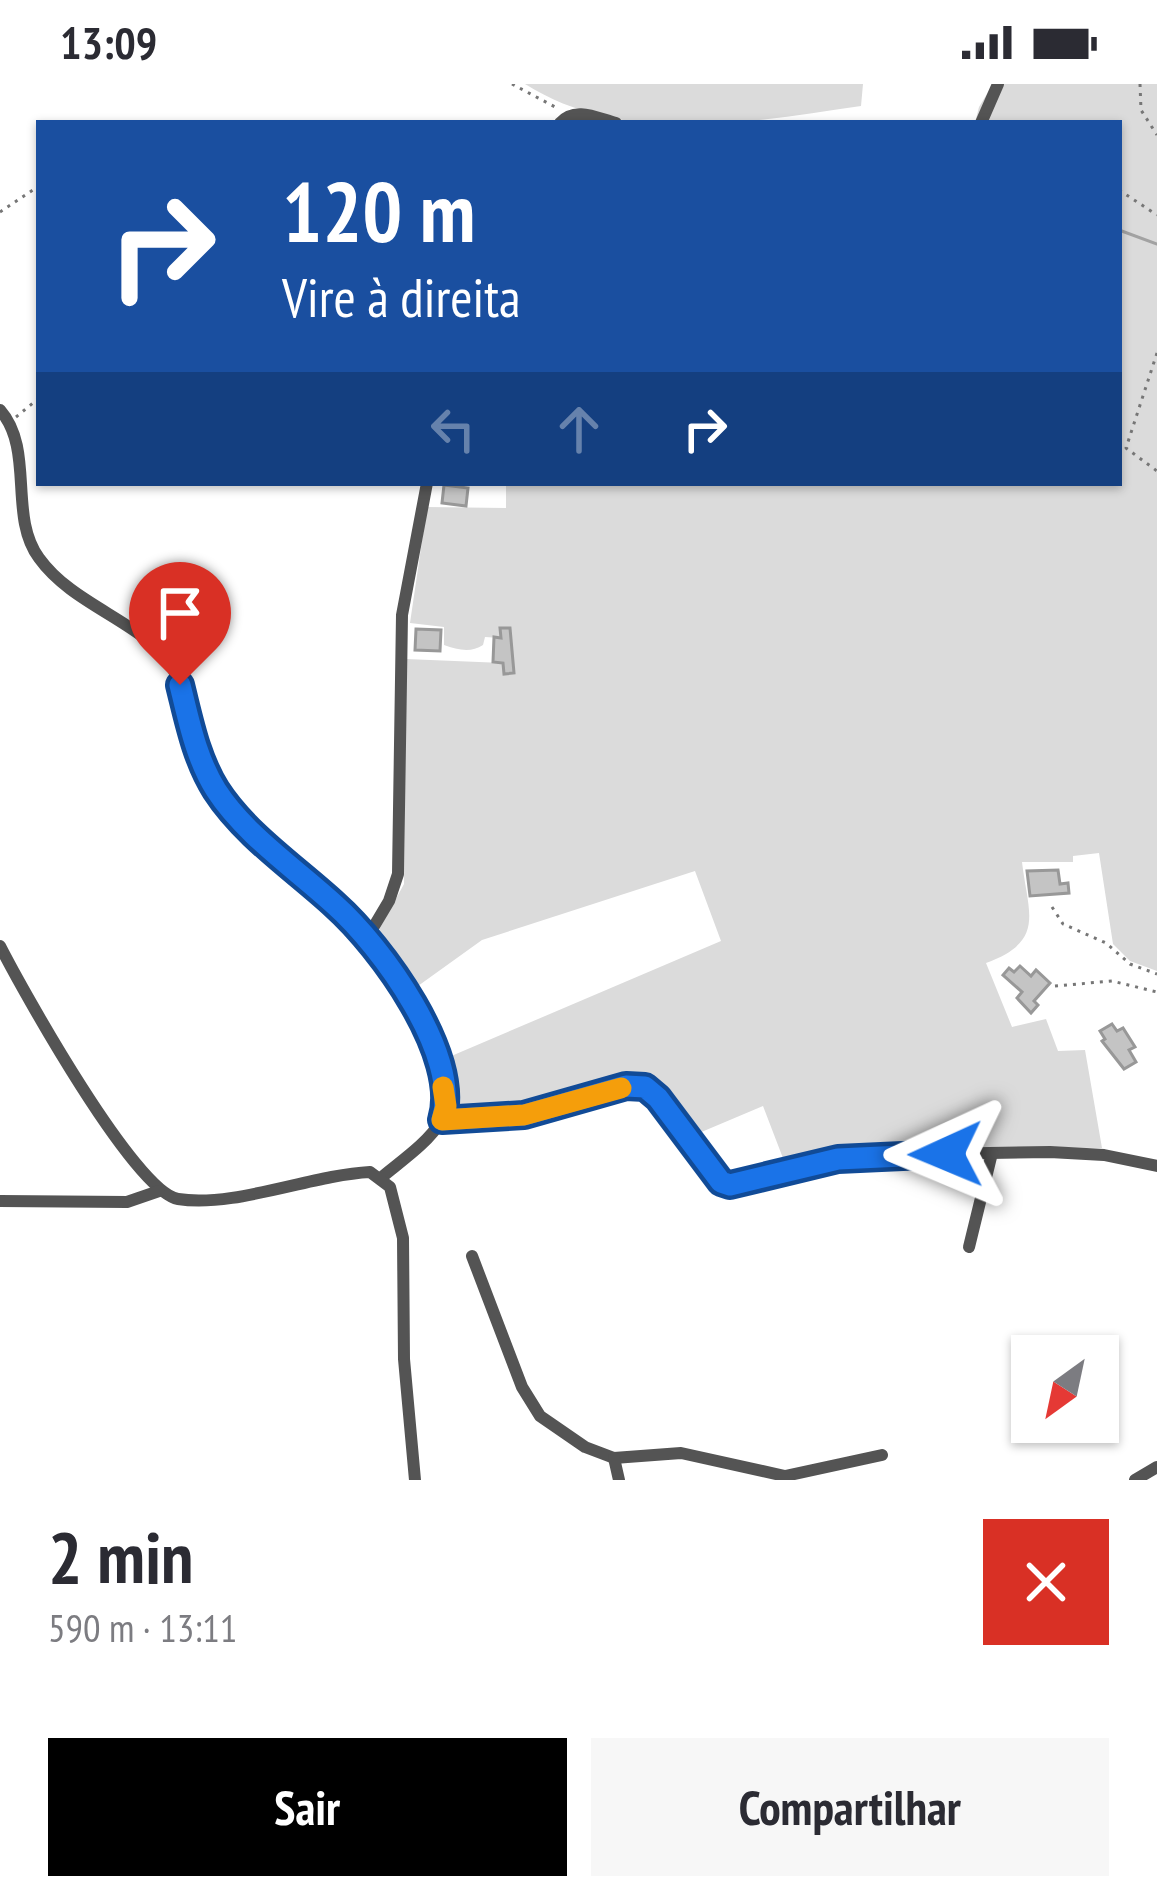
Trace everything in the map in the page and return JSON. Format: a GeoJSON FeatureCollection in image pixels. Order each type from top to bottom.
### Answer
{"type":"FeatureCollection","features":[{"type":"Feature","properties":{"kind":"street"},"geometry":{"type":"LineString","coordinates":[[982,120],[998,84]]}},
{"type":"Feature","properties":{"kind":"street"},"geometry":{"type":"LineString","coordinates":[[0,946],[106,1122],[159,1191],[180,1200],[214,1200],[357,1173],[382,1177],[442,1120],[446,1106],[429,1035],[367,938],[217,793],[202,766],[180,685],[155,646],[56,580],[34,552],[25,520],[20,468],[5,416]]}},
{"type":"Feature","properties":{"kind":"street"},"geometry":{"type":"LineString","coordinates":[[367,938],[389,901],[398,874],[402,615],[427,486]]}},
{"type":"Feature","properties":{"kind":"street"},"geometry":{"type":"LineString","coordinates":[[442,1120],[524,1115],[626,1086],[645,1087],[721,1182],[730,1185],[838,1159],[1086,1154],[1157,1166]]}},
{"type":"Feature","properties":{"kind":"street"},"geometry":{"type":"LineString","coordinates":[[969,1247],[992,1153]]}},
{"type":"Feature","properties":{"kind":"street"},"geometry":{"type":"LineString","coordinates":[[382,1177],[394,1199],[403,1238],[404,1359],[415,1480]]}},
{"type":"Feature","properties":{"kind":"street"},"geometry":{"type":"LineString","coordinates":[[0,1202],[127,1202],[159,1191]]}},
{"type":"Feature","properties":{"kind":"street"},"geometry":{"type":"LineString","coordinates":[[472,1256],[508,1358],[540,1416],[585,1447],[614,1458],[681,1453],[785,1476],[883,1455]]}},
{"type":"Feature","properties":{"kind":"street"},"geometry":{"type":"LineString","coordinates":[[614,1458],[619,1480]]}},
{"type":"Feature","properties":{"kind":"street"},"geometry":{"type":"LineString","coordinates":[[1135,1480],[1157,1467]]}},
{"type":"Feature","properties":{"kind":"path"},"geometry":{"type":"LineString","coordinates":[[512,84],[564,119]]}},
{"type":"Feature","properties":{"kind":"path"},"geometry":{"type":"LineString","coordinates":[[1140,84],[1141,110],[1157,135]]}},
{"type":"Feature","properties":{"kind":"path"},"geometry":{"type":"LineString","coordinates":[[0,212],[36,188]]}},
{"type":"Feature","properties":{"kind":"path"},"geometry":{"type":"LineString","coordinates":[[1122,192],[1157,215]]}},
{"type":"Feature","properties":{"kind":"path"},"geometry":{"type":"LineString","coordinates":[[1157,353],[1126,448],[1157,471]]}},
{"type":"Feature","properties":{"kind":"path"},"geometry":{"type":"LineString","coordinates":[[5,416],[36,400]]}},
{"type":"Feature","properties":{"kind":"path"},"geometry":{"type":"LineString","coordinates":[[1052,907],[1063,924],[1106,943],[1130,964],[1157,974]]}},
{"type":"Feature","properties":{"kind":"path"},"geometry":{"type":"LineString","coordinates":[[1055,986],[1112,981],[1157,992]]}},
{"type":"Feature","properties":{"kind":"shaded area"},"geometry":{"type":"Polygon","coordinates":[[[525,84],[863,84],[861,106],[758,120],[628,120],[564,104],[525,84]]]}},
{"type":"Feature","properties":{"kind":"shaded area"},"geometry":{"type":"Polygon","coordinates":[[[993,84],[1157,84],[1157,971],[1130,961],[1113,944],[1099,853],[1073,856],[1073,862],[1022,862],[1029,911],[1025,935],[1018,945],[986,963],[1012,1027],[1046,1019],[1058,1051],[1085,1050],[1102,1148],[979,1147],[979,1141],[971,1141],[969,1147],[859,1152],[786,1166],[763,1106],[692,1136],[647,1078],[603,1085],[541,1107],[458,1112],[453,1108],[449,1057],[721,941],[695,871],[482,940],[411,991],[378,939],[404,884],[406,659],[503,663],[504,674],[513,673],[501,638],[485,637],[478,648],[459,649],[444,645],[444,627],[410,623],[427,507],[506,508],[506,486],[1122,486],[1122,120],[976,120],[993,84]]]}},
{"type":"Feature","properties":{"kind":"building"},"geometry":{"type":"Polygon","coordinates":[[[444,486],[468,488],[466,506],[442,503],[444,486]]]}},
{"type":"Feature","properties":{"kind":"building"},"geometry":{"type":"Polygon","coordinates":[[[500,628],[510,628],[514,673],[504,674],[503,663],[493,662],[494,637],[501,638],[500,628]]]}},
{"type":"Feature","properties":{"kind":"building"},"geometry":{"type":"Polygon","coordinates":[[[416,629],[441,630],[440,651],[415,650],[416,629]]]}},
{"type":"Feature","properties":{"kind":"building"},"geometry":{"type":"Polygon","coordinates":[[[1058,870],[1060,884],[1068,883],[1069,893],[1030,896],[1027,871],[1058,870]]]}},
{"type":"Feature","properties":{"kind":"building"},"geometry":{"type":"Polygon","coordinates":[[[1020,966],[1031,976],[1036,970],[1050,983],[1034,1001],[1038,1005],[1031,1013],[1017,998],[1022,992],[1003,975],[1020,966]]]}},
{"type":"Feature","properties":{"kind":"building"},"geometry":{"type":"Polygon","coordinates":[[[1112,1024],[1117,1031],[1123,1028],[1135,1047],[1129,1050],[1136,1062],[1124,1069],[1102,1041],[1100,1031],[1112,1024]]]}},
{"type":"Feature","properties":{"kind":"waterway"},"geometry":{"type":"LineString","coordinates":[[1122,231],[1157,244]]}},
{"type":"Feature","properties":{"kind":"slow traffic"},"geometry":{"type":"LineString","coordinates":[[443,1087],[442,1120],[555,1110],[621,1088]]}},
{"type":"Feature","properties":{"kind":"route"},"geometry":{"type":"LineString","coordinates":[[180,685],[202,766],[217,793],[338,907],[367,938],[400,986],[429,1035],[440,1067],[446,1106],[442,1120],[555,1110],[626,1086],[645,1087],[721,1182],[730,1185],[838,1159],[946,1154]]}}]}
